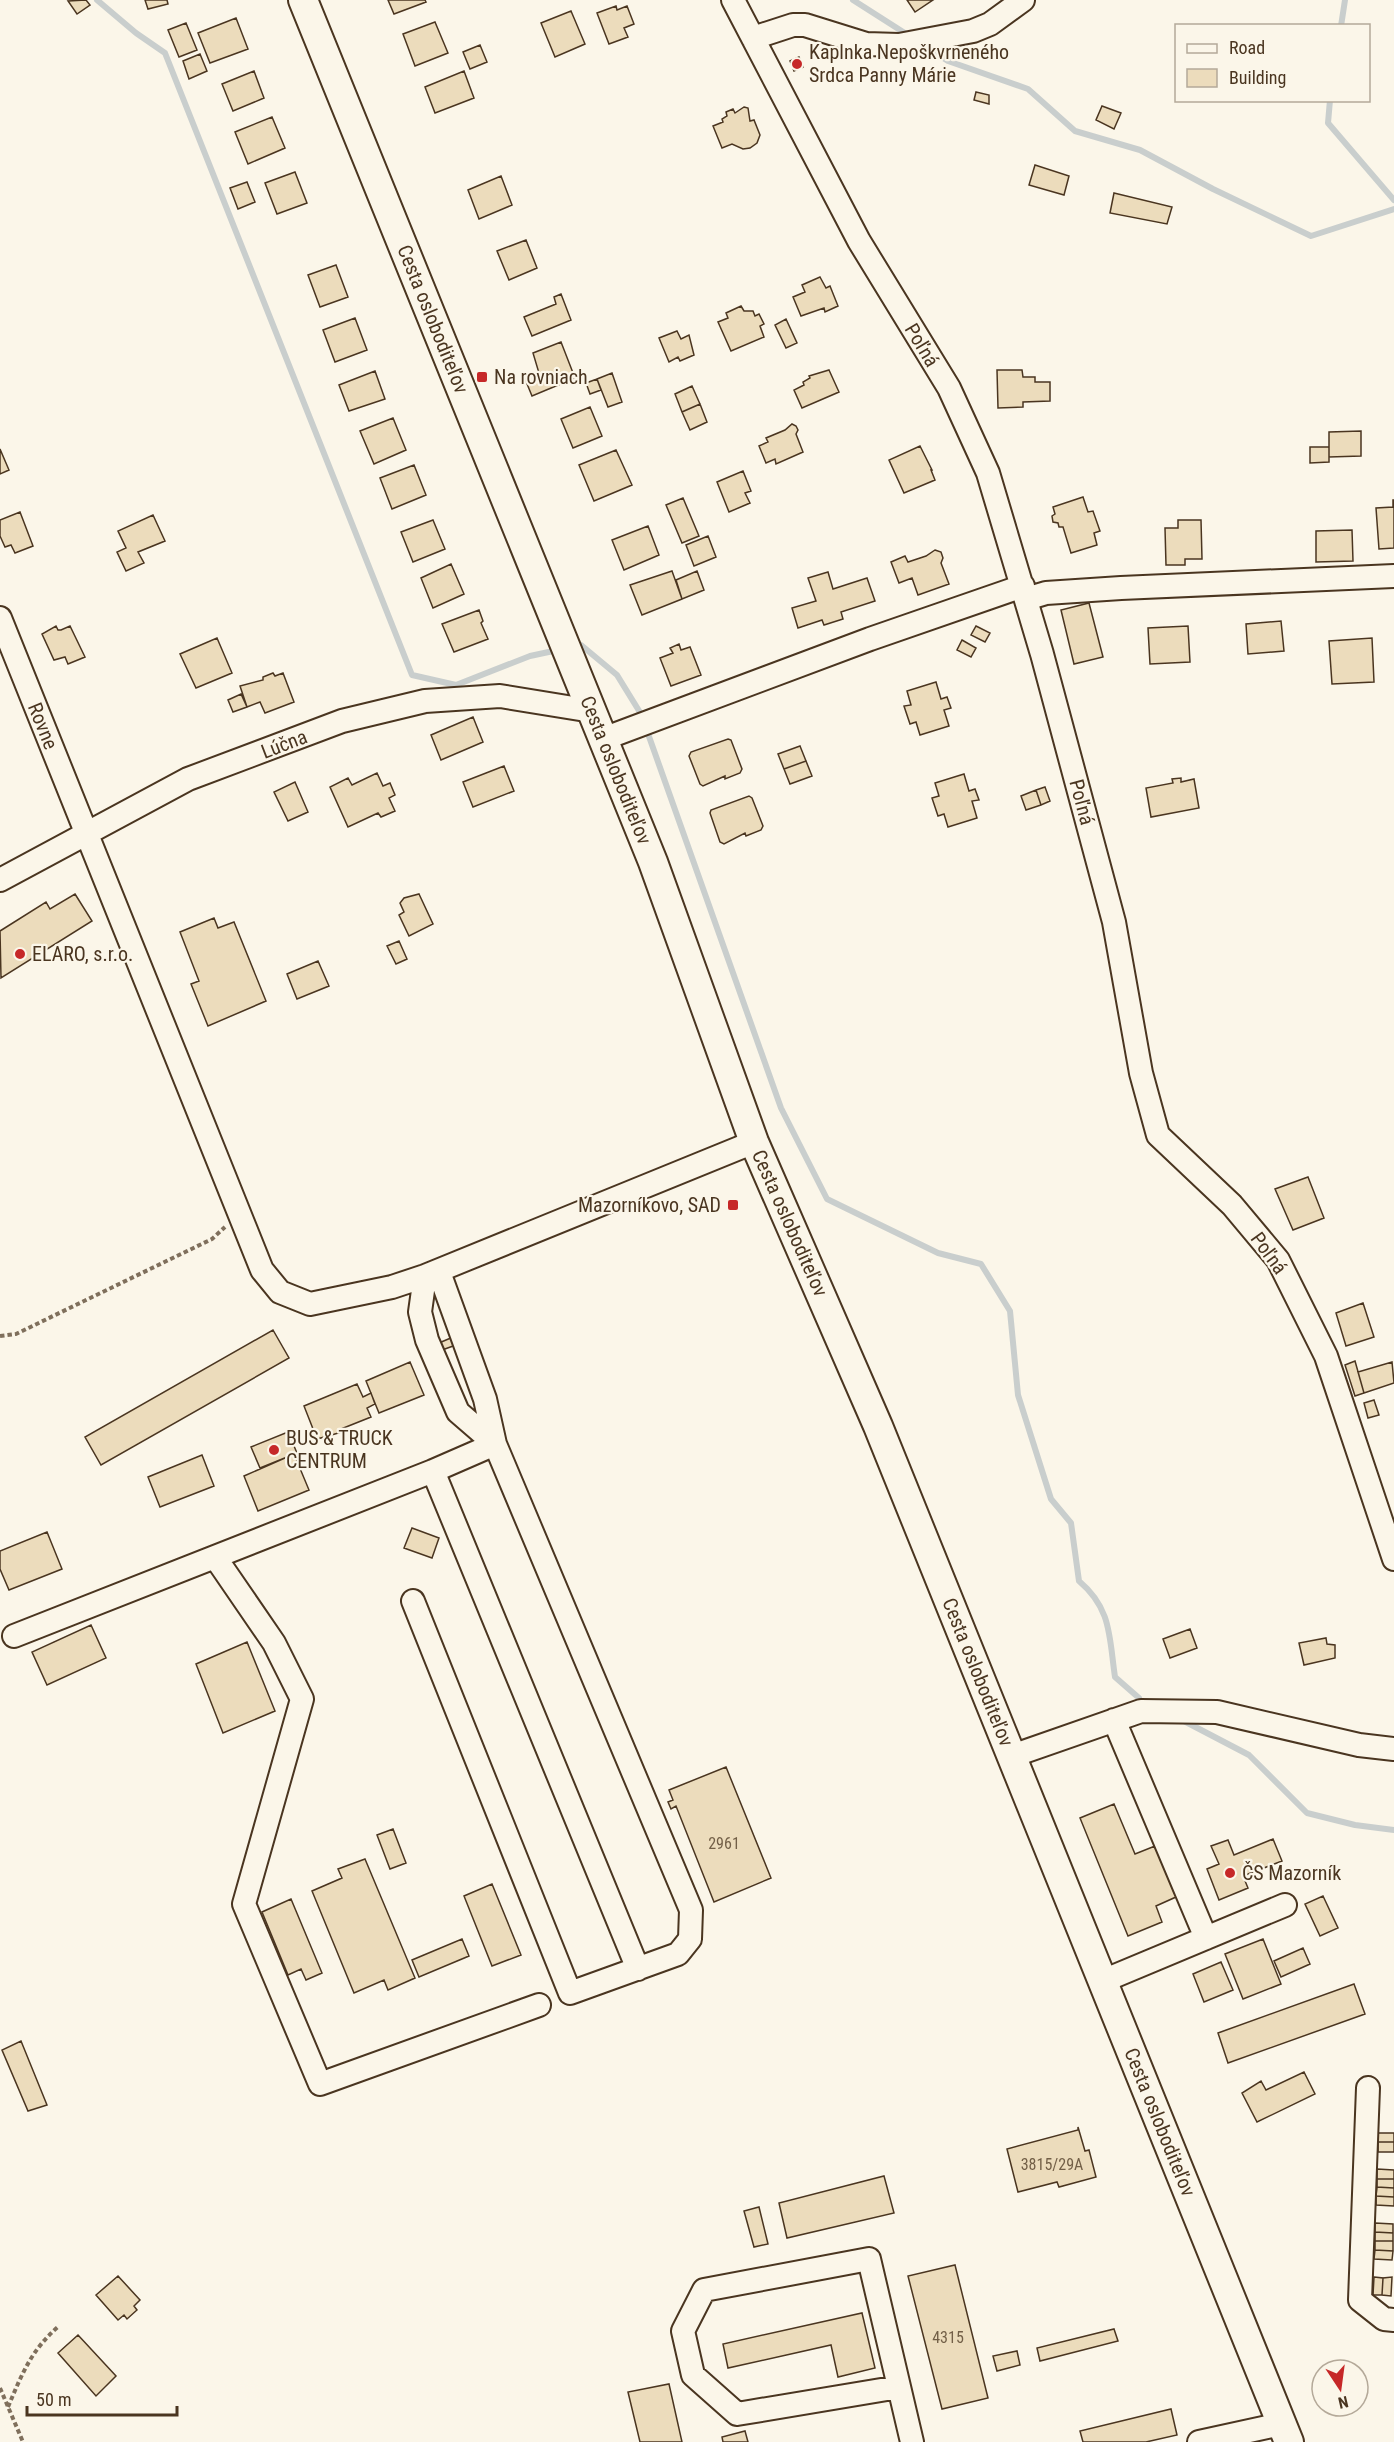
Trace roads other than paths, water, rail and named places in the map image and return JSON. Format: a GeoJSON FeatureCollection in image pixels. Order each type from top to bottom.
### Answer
{"type":"FeatureCollection","features":[{"type":"Feature","properties":{"kind":"main road","name":"Cesta osloboditeľov"},"geometry":{"type":"LineString","coordinates":[[303,0],[653,862],[754,1142],[878,1426],[1285,2433]]}},
{"type":"Feature","properties":{"kind":"street","name":"Poľná"},"geometry":{"type":"LineString","coordinates":[[733,0],[859,241],[949,388],[988,473],[1024,592],[1114,922],[1141,1073],[1158,1135],[1232,1205],[1278,1260],[1326,1356],[1394,1559]]}},
{"type":"Feature","properties":{"kind":"street"},"geometry":{"type":"LineString","coordinates":[[753,38],[793,25],[805,25],[866,44],[899,45],[973,31],[990,24],[1023,0]]}},
{"type":"Feature","properties":{"kind":"street"},"geometry":{"type":"LineString","coordinates":[[603,739],[858,644],[1024,592],[1046,593],[1394,576]]}},
{"type":"Feature","properties":{"kind":"street","name":"Rovne"},"geometry":{"type":"LineString","coordinates":[[0,618],[262,1270],[280,1292],[310,1304],[392,1287],[432,1274],[754,1142]]}},
{"type":"Feature","properties":{"kind":"street","name":"Lúčna"},"geometry":{"type":"LineString","coordinates":[[0,880],[188,779],[342,721],[425,701],[500,696],[592,711]]}},
{"type":"Feature","properties":{"kind":"street"},"geometry":{"type":"LineString","coordinates":[[413,1601],[570,1993],[678,1954],[690,1939],[691,1910],[495,1444],[485,1399],[432,1274]]}},
{"type":"Feature","properties":{"kind":"street"},"geometry":{"type":"LineString","coordinates":[[432,1274],[420,1312],[428,1340],[458,1412],[495,1444]]}},
{"type":"Feature","properties":{"kind":"street"},"geometry":{"type":"LineString","coordinates":[[14,1636],[433,1471],[495,1444]]}},
{"type":"Feature","properties":{"kind":"street"},"geometry":{"type":"LineString","coordinates":[[433,1471],[638,1969]]}},
{"type":"Feature","properties":{"kind":"street"},"geometry":{"type":"LineString","coordinates":[[214,1557],[273,1643],[302,1699],[243,1904],[320,2084],[538,2005]]}},
{"type":"Feature","properties":{"kind":"street"},"geometry":{"type":"LineString","coordinates":[[1012,1756],[1141,1711],[1217,1712],[1359,1745],[1394,1749]]}},
{"type":"Feature","properties":{"kind":"street"},"geometry":{"type":"LineString","coordinates":[[1114,1720],[1206,1938]]}},
{"type":"Feature","properties":{"kind":"street"},"geometry":{"type":"LineString","coordinates":[[1103,1981],[1285,1905]]}},
{"type":"Feature","properties":{"kind":"street"},"geometry":{"type":"LineString","coordinates":[[1368,2088],[1360,2300],[1384,2319],[1394,2320]]}},
{"type":"Feature","properties":{"kind":"street"},"geometry":{"type":"LineString","coordinates":[[899,2386],[737,2414],[693,2375],[683,2331],[704,2289],[869,2259],[899,2386],[912,2442]]}},
{"type":"Feature","properties":{"kind":"street"},"geometry":{"type":"LineString","coordinates":[[1199,2442],[1285,2433]]}},
{"type":"Feature","properties":{"kind":"waterway"},"geometry":{"type":"LineString","coordinates":[[97,0],[136,33],[165,53],[412,675],[456,685],[530,656],[558,650]]}},
{"type":"Feature","properties":{"kind":"waterway"},"geometry":{"type":"LineString","coordinates":[[853,0],[911,37]]}},
{"type":"Feature","properties":{"kind":"waterway"},"geometry":{"type":"LineString","coordinates":[[1341,24],[1345,0]]}},
{"type":"Feature","properties":{"kind":"waterway"},"geometry":{"type":"LineString","coordinates":[[924,46],[948,61],[1028,89],[1075,131],[1140,150],[1213,189],[1311,236],[1394,209]]}},
{"type":"Feature","properties":{"kind":"waterway"},"geometry":{"type":"LineString","coordinates":[[1330,102],[1328,123],[1394,200]]}},
{"type":"Feature","properties":{"kind":"waterway"},"geometry":{"type":"LineString","coordinates":[[574,646],[581,645],[617,675],[641,714],[781,1108],[827,1199],[938,1253],[981,1264],[1010,1311],[1018,1395],[1051,1499],[1071,1523],[1079,1581],[1098,1602],[1103,1613],[1110,1636],[1115,1677],[1139,1698]]}},
{"type":"Feature","properties":{"kind":"waterway"},"geometry":{"type":"LineString","coordinates":[[1182,1720],[1249,1755],[1307,1813],[1355,1825],[1394,1830]]}},
{"type":"Feature","properties":{"kind":"place","name":"Kaplnka Nepoškvrneného Srdca Panny Márie"},"geometry":{"type":"Point","coordinates":[797,64]}},
{"type":"Feature","properties":{"kind":"place","name":"Na rovniach"},"geometry":{"type":"Point","coordinates":[482,377]}},
{"type":"Feature","properties":{"kind":"place","name":"ELARO, s.r.o."},"geometry":{"type":"Point","coordinates":[20,954]}},
{"type":"Feature","properties":{"kind":"place","name":"Mazorníkovo, SAD"},"geometry":{"type":"Point","coordinates":[733,1205]}},
{"type":"Feature","properties":{"kind":"place","name":"BUS & TRUCK CENTRUM"},"geometry":{"type":"Point","coordinates":[274,1450]}},
{"type":"Feature","properties":{"kind":"place","name":"ČS Mazorník"},"geometry":{"type":"Point","coordinates":[1230,1873]}}]}
